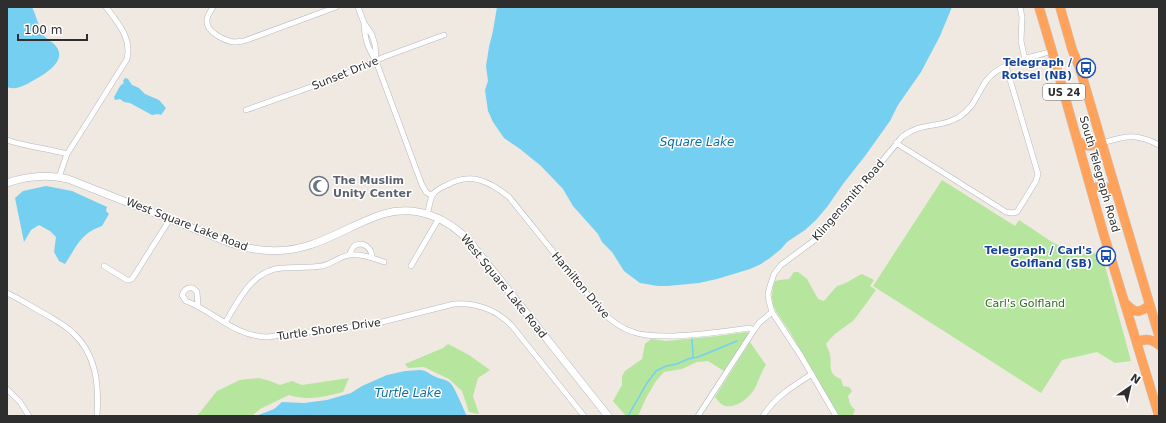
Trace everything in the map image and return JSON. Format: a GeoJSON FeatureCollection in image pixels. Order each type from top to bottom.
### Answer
{"type":"FeatureCollection","features":[{"type":"Feature","properties":{"kind":"highway","name":"South Telegraph Road"},"geometry":{"type":"LineString","coordinates":[[1039,7],[1103,232],[1159,416]]}},
{"type":"Feature","properties":{"kind":"highway","name":"South Telegraph Road"},"geometry":{"type":"LineString","coordinates":[[1060,7],[1072,49],[1080,69],[1159,336]]}},
{"type":"Feature","properties":{"kind":"highway"},"geometry":{"type":"LineString","coordinates":[[1078,141],[1089,147],[1102,143]]}},
{"type":"Feature","properties":{"kind":"highway"},"geometry":{"type":"LineString","coordinates":[[1091,189],[1104,186],[1116,193]]}},
{"type":"Feature","properties":{"kind":"highway"},"geometry":{"type":"LineString","coordinates":[[1126,304],[1129,308],[1138,311],[1141,311],[1150,305]]}},
{"type":"Feature","properties":{"kind":"highway"},"geometry":{"type":"LineString","coordinates":[[1137,342],[1148,339],[1159,345]]}},
{"type":"Feature","properties":{"kind":"street"},"geometry":{"type":"LineString","coordinates":[[59,177],[67,154],[127,59],[128,50],[126,38],[120,26],[106,7]]}},
{"type":"Feature","properties":{"kind":"street"},"geometry":{"type":"LineString","coordinates":[[213,7],[206,22],[208,27],[222,38],[234,42],[250,39],[336,7]]}},
{"type":"Feature","properties":{"kind":"street"},"geometry":{"type":"LineString","coordinates":[[358,7],[364,23],[372,35],[375,45],[376,61],[422,185],[426,192],[432,196],[427,214]]}},
{"type":"Feature","properties":{"kind":"street"},"geometry":{"type":"LineString","coordinates":[[1020,7],[1022,17],[1020,41],[1025,60]]}},
{"type":"Feature","properties":{"kind":"street","name":"Sunset Drive"},"geometry":{"type":"LineString","coordinates":[[246,110],[339,77],[384,57],[444,35]]}},
{"type":"Feature","properties":{"kind":"street","name":"Klingensmith Road"},"geometry":{"type":"LineString","coordinates":[[836,416],[812,374],[772,312],[768,294],[774,274],[781,265],[816,239],[896,143],[908,132],[926,125],[945,123],[962,116],[973,105],[988,79],[994,73],[1006,66],[1052,51]]}},
{"type":"Feature","properties":{"kind":"street"},"geometry":{"type":"LineString","coordinates":[[896,143],[1006,212],[1017,212],[1036,181],[1038,174],[1006,66]]}},
{"type":"Feature","properties":{"kind":"street"},"geometry":{"type":"LineString","coordinates":[[1102,143],[1126,137],[1138,136],[1159,145]]}},
{"type":"Feature","properties":{"kind":"street"},"geometry":{"type":"LineString","coordinates":[[7,140],[52,149],[67,154]]}},
{"type":"Feature","properties":{"kind":"street","name":"West Square Lake Road"},"geometry":{"type":"LineString","coordinates":[[7,183],[21,178],[39,176],[59,177],[80,183],[243,247],[261,250],[274,251],[311,245],[384,214],[412,211],[439,218],[456,228],[470,242],[608,416]]}},
{"type":"Feature","properties":{"kind":"street","name":"Hamilton Drive"},"geometry":{"type":"LineString","coordinates":[[432,196],[441,188],[463,178],[472,178],[482,181],[500,190],[515,203],[600,310],[613,322],[632,332],[652,336],[683,336],[749,328],[754,330]]}},
{"type":"Feature","properties":{"kind":"street"},"geometry":{"type":"LineString","coordinates":[[411,266],[439,218]]}},
{"type":"Feature","properties":{"kind":"street"},"geometry":{"type":"LineString","coordinates":[[104,266],[127,280],[132,279],[170,219]]}},
{"type":"Feature","properties":{"kind":"street"},"geometry":{"type":"LineString","coordinates":[[349,255],[354,246],[364,245],[370,248],[372,258]]}},
{"type":"Feature","properties":{"kind":"street"},"geometry":{"type":"LineString","coordinates":[[225,323],[250,284],[265,272],[282,268],[324,265],[349,255],[372,258],[384,262]]}},
{"type":"Feature","properties":{"kind":"street"},"geometry":{"type":"LineString","coordinates":[[7,293],[67,328],[84,345],[91,357],[94,367],[97,389],[98,416]]}},
{"type":"Feature","properties":{"kind":"street","name":"Turtle Shores Drive"},"geometry":{"type":"LineString","coordinates":[[198,306],[238,331],[261,337],[374,324],[454,304],[478,306],[495,312],[512,326],[584,416]]}},
{"type":"Feature","properties":{"kind":"street"},"geometry":{"type":"LineString","coordinates":[[698,416],[754,330],[759,323],[772,312]]}},
{"type":"Feature","properties":{"kind":"street"},"geometry":{"type":"LineString","coordinates":[[763,416],[772,403],[782,394],[812,374]]}},
{"type":"Feature","properties":{"kind":"street"},"geometry":{"type":"LineString","coordinates":[[7,389],[20,402],[29,416]]}},
{"type":"Feature","properties":{"kind":"green space","name":"Carl's Golfland"},"geometry":{"type":"Polygon","coordinates":[[[942,180],[1015,226],[1019,220],[1052,242],[1078,255],[1091,252],[1102,255],[1131,361],[1115,363],[1097,352],[1062,360],[1041,393],[873,286],[942,180]]]}},
{"type":"Feature","properties":{"kind":"green space"},"geometry":{"type":"Polygon","coordinates":[[[794,272],[798,272],[807,279],[818,299],[824,301],[837,286],[862,274],[874,280],[870,286],[876,290],[857,316],[853,321],[835,334],[826,344],[830,354],[832,372],[841,379],[843,386],[849,387],[852,391],[848,396],[850,404],[855,410],[853,414],[854,416],[838,416],[773,305],[772,296],[775,281],[789,279],[794,272]]]}},
{"type":"Feature","properties":{"kind":"green space"},"geometry":{"type":"Polygon","coordinates":[[[746,332],[749,335],[727,370],[724,371],[708,361],[697,362],[682,369],[664,372],[656,381],[638,416],[626,416],[613,401],[622,385],[622,376],[625,371],[642,359],[645,344],[651,339],[666,341],[746,332]]]}},
{"type":"Feature","properties":{"kind":"green space"},"geometry":{"type":"Polygon","coordinates":[[[750,342],[766,365],[753,392],[745,400],[735,405],[725,406],[715,397],[750,342]]]}},
{"type":"Feature","properties":{"kind":"green space"},"geometry":{"type":"Polygon","coordinates":[[[448,344],[469,355],[490,370],[478,378],[473,396],[479,414],[469,412],[462,391],[449,379],[424,367],[408,368],[405,364],[443,348],[448,344]]]}},
{"type":"Feature","properties":{"kind":"green space"},"geometry":{"type":"Polygon","coordinates":[[[259,378],[280,385],[292,381],[302,385],[349,378],[343,392],[310,398],[289,395],[260,409],[252,416],[197,416],[217,391],[240,380],[259,378]]]}},
{"type":"Feature","properties":{"kind":"water"},"geometry":{"type":"Polygon","coordinates":[[[7,7],[32,7],[42,33],[58,49],[59,54],[55,64],[46,73],[18,88],[7,87],[7,7]]]}},
{"type":"Feature","properties":{"kind":"water","name":"Square Lake"},"geometry":{"type":"Polygon","coordinates":[[[497,7],[952,7],[940,36],[921,72],[898,105],[890,121],[816,220],[805,230],[787,242],[770,258],[750,269],[699,283],[658,286],[640,283],[624,271],[612,252],[602,242],[598,234],[573,206],[563,189],[541,166],[504,138],[493,122],[488,111],[485,90],[488,81],[486,66],[497,7]]]}},
{"type":"Feature","properties":{"kind":"water"},"geometry":{"type":"Polygon","coordinates":[[[125,78],[145,94],[159,100],[166,108],[161,115],[152,115],[130,103],[124,102],[120,99],[115,100],[114,97],[119,87],[124,83],[123,81],[125,78]]]}},
{"type":"Feature","properties":{"kind":"water"},"geometry":{"type":"Polygon","coordinates":[[[46,186],[72,191],[107,207],[106,211],[109,214],[102,226],[84,236],[65,264],[59,261],[54,252],[56,237],[50,231],[39,225],[31,230],[24,242],[15,198],[23,191],[46,186]]]}},
{"type":"Feature","properties":{"kind":"water","name":"Turtle Lake"},"geometry":{"type":"Polygon","coordinates":[[[422,370],[446,380],[451,384],[467,416],[256,416],[274,409],[282,402],[304,403],[327,400],[351,393],[362,386],[387,375],[405,371],[422,370]]]}},
{"type":"Feature","properties":{"kind":"waterway"},"geometry":{"type":"LineString","coordinates":[[692,339],[693,357]]}},
{"type":"Feature","properties":{"kind":"waterway"},"geometry":{"type":"LineString","coordinates":[[628,416],[647,383],[656,371],[666,366],[698,357],[737,341]]}},
{"type":"Feature","properties":{"kind":"place","name":"Telegraph / Rotsel (NB)"},"geometry":{"type":"Point","coordinates":[1086,68]}},
{"type":"Feature","properties":{"kind":"place","name":"The Muslim Unity Center"},"geometry":{"type":"Point","coordinates":[319,186]}},
{"type":"Feature","properties":{"kind":"place","name":"Telegraph / Carl's Golfland (SB)"},"geometry":{"type":"Point","coordinates":[1106,256]}}]}
